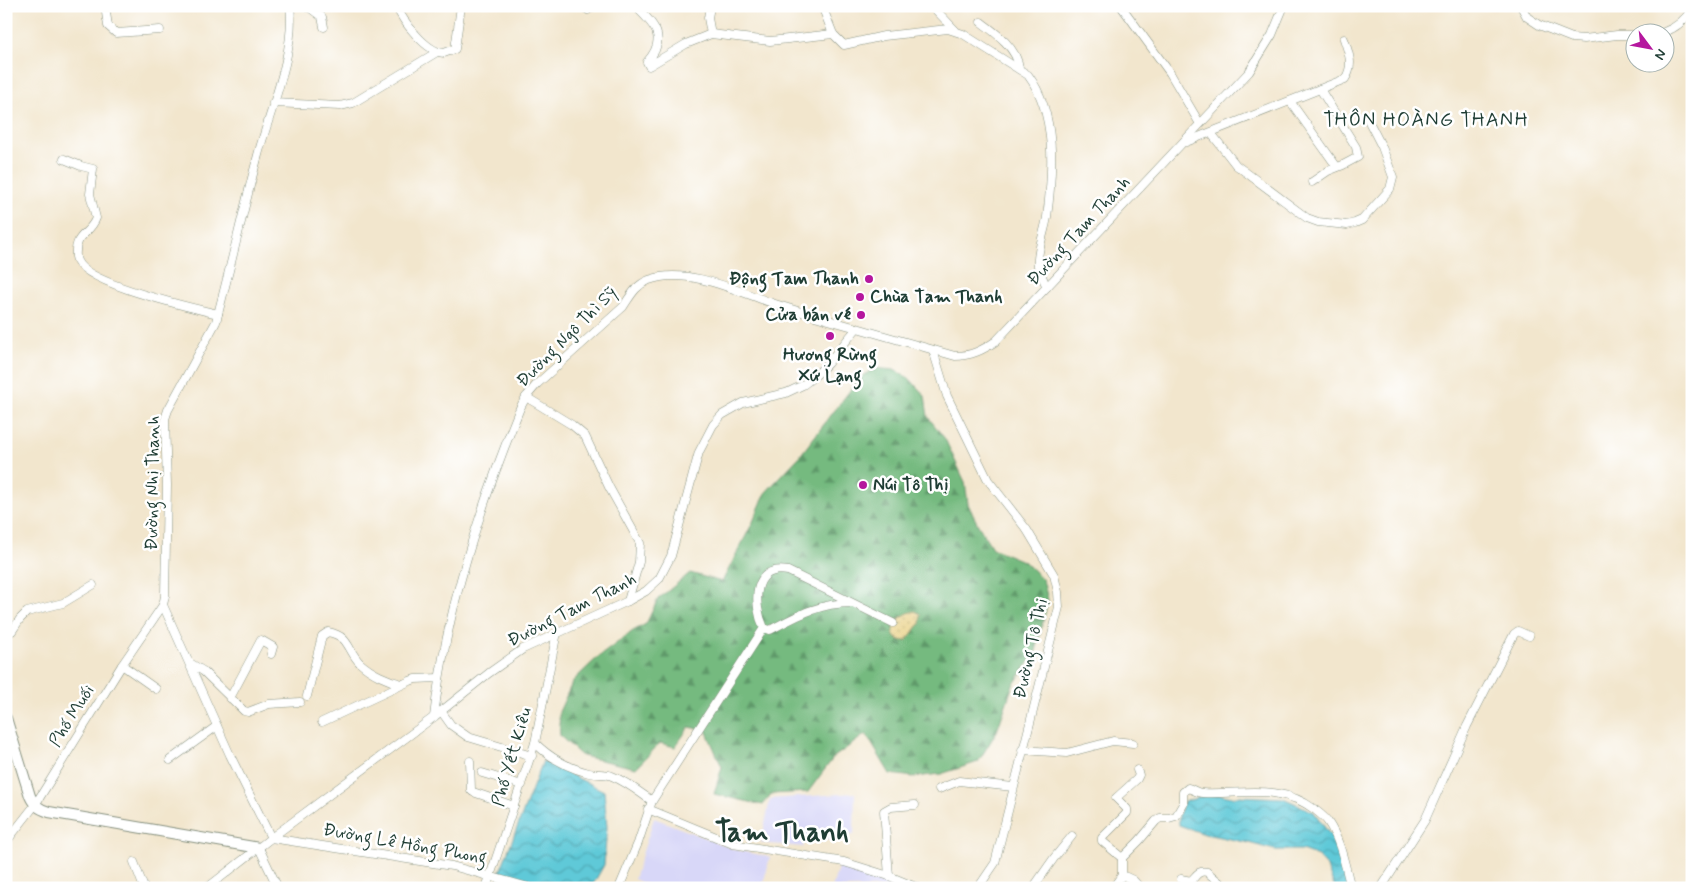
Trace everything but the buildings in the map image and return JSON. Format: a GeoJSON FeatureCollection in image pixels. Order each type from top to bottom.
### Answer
{"type":"FeatureCollection","features":[{"type":"Feature","properties":{"kind":"main road"},"geometry":{"type":"LineString","coordinates":[[6,718],[30,796],[35,805],[49,812],[259,848]]}},
{"type":"Feature","properties":{"kind":"street"},"geometry":{"type":"LineString","coordinates":[[105,6],[108,26],[116,33],[160,30]]}},
{"type":"Feature","properties":{"kind":"street","name":"Đường Nhị Thanh"},"geometry":{"type":"LineString","coordinates":[[162,605],[165,596],[167,485],[165,419],[168,410],[216,322],[258,155],[291,36],[290,6]]}},
{"type":"Feature","properties":{"kind":"street"},"geometry":{"type":"LineString","coordinates":[[303,6],[310,8],[322,17],[324,26]]}},
{"type":"Feature","properties":{"kind":"street"},"geometry":{"type":"LineString","coordinates":[[396,6],[407,26],[437,52],[447,53],[455,49],[461,6]]}},
{"type":"Feature","properties":{"kind":"street"},"geometry":{"type":"LineString","coordinates":[[582,6],[588,10],[593,6]]}},
{"type":"Feature","properties":{"kind":"street"},"geometry":{"type":"LineString","coordinates":[[635,6],[654,28],[658,36],[657,49],[647,62],[649,66],[686,44],[711,34],[770,41],[833,34]]}},
{"type":"Feature","properties":{"kind":"street"},"geometry":{"type":"LineString","coordinates":[[710,6],[708,18],[711,34]]}},
{"type":"Feature","properties":{"kind":"street"},"geometry":{"type":"LineString","coordinates":[[822,6],[833,34],[844,45],[884,36],[948,28],[955,30],[1028,75],[1041,97],[1050,139],[1051,189],[1046,228],[1038,265],[1047,287]]}},
{"type":"Feature","properties":{"kind":"street"},"geometry":{"type":"LineString","coordinates":[[932,6],[955,30]]}},
{"type":"Feature","properties":{"kind":"street"},"geometry":{"type":"LineString","coordinates":[[1121,6],[1170,73],[1200,124]]}},
{"type":"Feature","properties":{"kind":"street","name":"Đường Tam Thanh"},"geometry":{"type":"LineString","coordinates":[[207,888],[524,648],[646,591],[659,580],[667,566],[699,452],[713,425],[722,415],[743,403],[786,393],[804,385],[816,376],[857,328],[955,356],[964,356],[985,348],[1006,332],[1249,72],[1272,35],[1284,6]]}},
{"type":"Feature","properties":{"kind":"street"},"geometry":{"type":"LineString","coordinates":[[1521,6],[1527,17],[1539,25],[1572,38],[1584,39],[1626,35]]}},
{"type":"Feature","properties":{"kind":"street"},"geometry":{"type":"LineString","coordinates":[[1676,26],[1687,18],[1692,9]]}},
{"type":"Feature","properties":{"kind":"street"},"geometry":{"type":"LineString","coordinates":[[981,22],[1004,41],[1016,56],[1019,68]]}},
{"type":"Feature","properties":{"kind":"street"},"geometry":{"type":"LineString","coordinates":[[1184,142],[1345,79],[1351,66],[1350,55],[1344,39]]}},
{"type":"Feature","properties":{"kind":"street"},"geometry":{"type":"LineString","coordinates":[[273,103],[317,106],[340,106],[353,103],[437,52]]}},
{"type":"Feature","properties":{"kind":"street"},"geometry":{"type":"LineString","coordinates":[[1312,182],[1328,171],[1358,157],[1356,147],[1320,89]]}},
{"type":"Feature","properties":{"kind":"street"},"geometry":{"type":"LineString","coordinates":[[1290,101],[1337,167]]}},
{"type":"Feature","properties":{"kind":"street"},"geometry":{"type":"LineString","coordinates":[[1211,132],[1236,165],[1307,218],[1318,222],[1347,225],[1362,220],[1390,189],[1392,184],[1393,176],[1382,147],[1366,116]]}},
{"type":"Feature","properties":{"kind":"street"},"geometry":{"type":"LineString","coordinates":[[64,159],[93,169],[90,194],[96,218],[91,227],[79,239],[76,251],[78,264],[98,278],[120,287],[218,314]]}},
{"type":"Feature","properties":{"kind":"street","name":"Đường Ngô Thì Sỹ"},"geometry":{"type":"LineString","coordinates":[[434,717],[439,678],[452,612],[482,506],[526,397],[537,384],[624,307],[633,291],[650,280],[668,276],[719,283],[807,314],[857,328]]}},
{"type":"Feature","properties":{"kind":"street","name":"Đường Tô Thị"},"geometry":{"type":"LineString","coordinates":[[933,350],[947,396],[974,453],[988,480],[1027,530],[1054,575],[1058,592],[1059,607],[995,863],[978,888]]}},
{"type":"Feature","properties":{"kind":"street"},"geometry":{"type":"LineString","coordinates":[[526,397],[572,425],[585,436],[609,487],[640,543],[639,562],[628,600]]}},
{"type":"Feature","properties":{"kind":"street"},"geometry":{"type":"LineString","coordinates":[[852,603],[826,604],[796,616],[770,630],[764,628],[758,613],[759,584],[766,574],[775,570],[788,571],[893,622]]}},
{"type":"Feature","properties":{"kind":"street"},"geometry":{"type":"LineString","coordinates":[[6,634],[12,631],[27,612],[63,603],[93,585]]}},
{"type":"Feature","properties":{"kind":"street"},"geometry":{"type":"LineString","coordinates":[[162,605],[271,838]]}},
{"type":"Feature","properties":{"kind":"street","name":"Phố Muối"},"geometry":{"type":"LineString","coordinates":[[6,842],[35,805],[122,665],[162,605]]}},
{"type":"Feature","properties":{"kind":"street"},"geometry":{"type":"LineString","coordinates":[[620,888],[652,801],[764,628]]}},
{"type":"Feature","properties":{"kind":"street"},"geometry":{"type":"LineString","coordinates":[[1382,888],[1424,820],[1467,726],[1514,634],[1518,631],[1529,636]]}},
{"type":"Feature","properties":{"kind":"street"},"geometry":{"type":"LineString","coordinates":[[307,696],[322,636],[328,632],[339,635],[344,639],[355,657],[366,668],[393,682],[402,684]]}},
{"type":"Feature","properties":{"kind":"street","name":"Phố Yết Kiêu"},"geometry":{"type":"LineString","coordinates":[[486,888],[536,743],[557,632]]}},
{"type":"Feature","properties":{"kind":"street"},"geometry":{"type":"LineString","coordinates":[[230,698],[261,640],[274,647],[272,654]]}},
{"type":"Feature","properties":{"kind":"street"},"geometry":{"type":"LineString","coordinates":[[190,663],[203,671],[242,710],[248,712],[266,705],[300,702]]}},
{"type":"Feature","properties":{"kind":"street"},"geometry":{"type":"LineString","coordinates":[[122,665],[156,688]]}},
{"type":"Feature","properties":{"kind":"street"},"geometry":{"type":"LineString","coordinates":[[322,722],[415,679],[439,678]]}},
{"type":"Feature","properties":{"kind":"street"},"geometry":{"type":"LineString","coordinates":[[441,711],[451,725],[468,737],[532,756]]}},
{"type":"Feature","properties":{"kind":"street"},"geometry":{"type":"LineString","coordinates":[[170,760],[217,726]]}},
{"type":"Feature","properties":{"kind":"street"},"geometry":{"type":"LineString","coordinates":[[1022,750],[1067,753],[1113,741],[1133,743]]}},
{"type":"Feature","properties":{"kind":"street"},"geometry":{"type":"LineString","coordinates":[[536,743],[543,751],[565,765],[591,774],[614,777],[630,785],[652,801]]}},
{"type":"Feature","properties":{"kind":"street"},"geometry":{"type":"LineString","coordinates":[[470,761],[471,790],[514,806]]}},
{"type":"Feature","properties":{"kind":"street"},"geometry":{"type":"LineString","coordinates":[[1122,858],[1102,841],[1102,838],[1127,813],[1127,809],[1116,797],[1137,779],[1139,774],[1137,770]]}},
{"type":"Feature","properties":{"kind":"street"},"geometry":{"type":"LineString","coordinates":[[482,773],[522,785]]}},
{"type":"Feature","properties":{"kind":"street"},"geometry":{"type":"LineString","coordinates":[[939,788],[960,781],[1013,787]]}},
{"type":"Feature","properties":{"kind":"street"},"geometry":{"type":"LineString","coordinates":[[1113,888],[1122,875],[1122,858],[1156,821],[1160,818],[1176,816],[1183,804],[1183,792],[1186,789],[1191,789],[1201,793],[1274,793],[1288,795],[1299,800],[1321,814],[1328,822],[1338,843],[1351,888]]}},
{"type":"Feature","properties":{"kind":"street"},"geometry":{"type":"LineString","coordinates":[[889,876],[884,811],[891,807],[915,805]]}},
{"type":"Feature","properties":{"kind":"street"},"geometry":{"type":"LineString","coordinates":[[648,809],[733,844],[844,862],[889,876],[918,888]]}},
{"type":"Feature","properties":{"kind":"street"},"geometry":{"type":"LineString","coordinates":[[1034,888],[1054,858],[1072,836]]}},
{"type":"Feature","properties":{"kind":"street","name":"Đường Lê Hồng Phong"},"geometry":{"type":"LineString","coordinates":[[271,838],[446,865],[532,888]]}},
{"type":"Feature","properties":{"kind":"street"},"geometry":{"type":"LineString","coordinates":[[259,848],[278,888]]}},
{"type":"Feature","properties":{"kind":"street"},"geometry":{"type":"LineString","coordinates":[[134,862],[144,888]]}},
{"type":"Feature","properties":{"kind":"street"},"geometry":{"type":"LineString","coordinates":[[1181,879],[1191,881],[1199,872],[1203,871],[1226,888]]}},
{"type":"Feature","properties":{"kind":"street"},"geometry":{"type":"LineString","coordinates":[[1122,875],[1133,880],[1140,888]]}},
{"type":"Feature","properties":{"kind":"shaded area"},"geometry":{"type":"Polygon","coordinates":[[[855,793],[854,834],[842,834],[841,841],[803,838],[803,847],[761,843],[770,799],[855,793]]]}},
{"type":"Feature","properties":{"kind":"shaded area"},"geometry":{"type":"Polygon","coordinates":[[[654,818],[736,850],[770,857],[762,888],[654,888],[634,879],[654,818]]]}},
{"type":"Feature","properties":{"kind":"shaded area"},"geometry":{"type":"Polygon","coordinates":[[[839,864],[860,870],[907,888],[832,888],[839,864]]]}},
{"type":"Feature","properties":{"kind":"green space"},"geometry":{"type":"Polygon","coordinates":[[[874,368],[894,370],[909,378],[925,396],[928,417],[945,439],[965,482],[968,504],[992,548],[1025,562],[1043,580],[1048,600],[1036,651],[1012,687],[997,731],[978,762],[941,774],[914,777],[890,774],[866,734],[834,757],[808,792],[771,794],[763,805],[714,794],[722,767],[706,730],[689,727],[675,747],[660,743],[636,768],[582,756],[560,736],[559,712],[573,681],[597,658],[633,631],[646,624],[658,599],[690,573],[722,582],[766,492],[799,457],[858,380],[874,368]],[[915,611],[900,617],[894,624],[893,629],[896,637],[906,641],[918,625],[920,613],[915,611]]]}},
{"type":"Feature","properties":{"kind":"sand"},"geometry":{"type":"Polygon","coordinates":[[[915,611],[921,614],[920,624],[906,641],[898,640],[894,636],[894,627],[902,617],[915,611]]]}},
{"type":"Feature","properties":{"kind":"water"},"geometry":{"type":"Polygon","coordinates":[[[543,761],[604,791],[607,827],[604,865],[591,888],[545,888],[499,874],[543,761]]]}},
{"type":"Feature","properties":{"kind":"water"},"geometry":{"type":"Polygon","coordinates":[[[1213,793],[1232,797],[1283,798],[1314,812],[1335,842],[1350,888],[1335,888],[1326,865],[1318,856],[1302,850],[1275,850],[1205,834],[1179,825],[1179,815],[1184,802],[1213,793]]]}},
{"type":"Feature","properties":{"kind":"place","name":"Động Tam Thanh"},"geometry":{"type":"Point","coordinates":[869,279]}},
{"type":"Feature","properties":{"kind":"place","name":"Chùa Tam Thanh"},"geometry":{"type":"Point","coordinates":[860,297]}},
{"type":"Feature","properties":{"kind":"place","name":"Cửa bán vé"},"geometry":{"type":"Point","coordinates":[861,315]}},
{"type":"Feature","properties":{"kind":"place","name":"Hương Rừng Xứ Lạng"},"geometry":{"type":"Point","coordinates":[830,336]}},
{"type":"Feature","properties":{"kind":"place","name":"Núi Tô Thị"},"geometry":{"type":"Point","coordinates":[863,485]}},
{"type":"Feature","properties":{"kind":"district","name":"THÔN HOÀNG THANH"},"geometry":{"type":"Point","coordinates":[1426,120]}},
{"type":"Feature","properties":{"kind":"district","name":"Tam Thanh"},"geometry":{"type":"Point","coordinates":[782,833]}}]}
